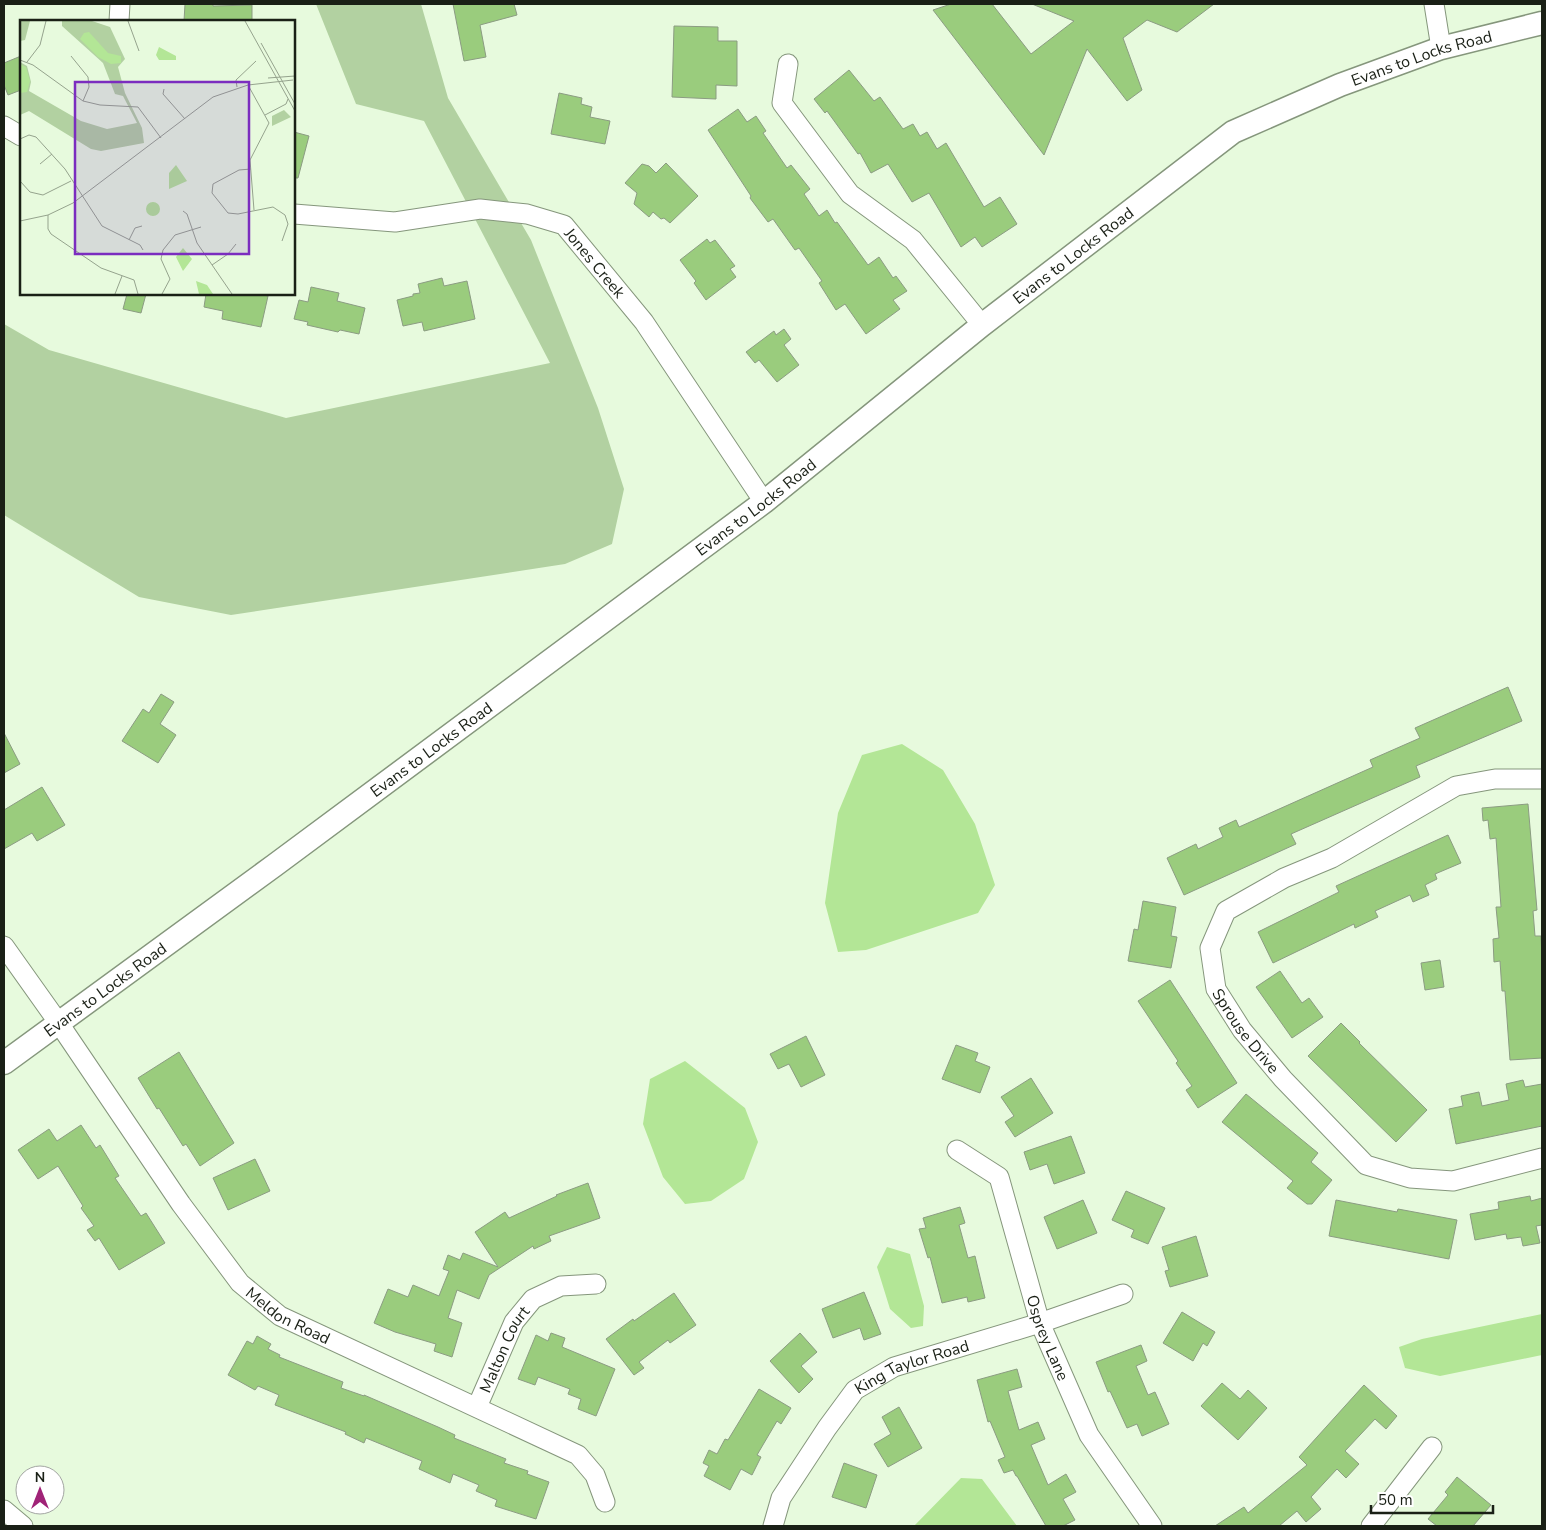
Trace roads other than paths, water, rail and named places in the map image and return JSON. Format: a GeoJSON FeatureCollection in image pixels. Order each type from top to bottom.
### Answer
{"type":"FeatureCollection","features":[{"type":"Feature","properties":{"kind":"street"},"geometry":{"type":"LineString","coordinates":[[120,4],[120,20]]}},
{"type":"Feature","properties":{"kind":"street"},"geometry":{"type":"LineString","coordinates":[[1434,4],[1440,48]]}},
{"type":"Feature","properties":{"kind":"street","name":"Evans to Locks Road"},"geometry":{"type":"LineString","coordinates":[[4,1063],[283,859],[764,502],[982,325],[1233,132],[1340,85],[1440,48],[1542,23]]}},
{"type":"Feature","properties":{"kind":"street"},"geometry":{"type":"LineString","coordinates":[[788,64],[782,103],[850,194],[913,240],[982,325]]}},
{"type":"Feature","properties":{"kind":"street"},"geometry":{"type":"LineString","coordinates":[[4,126],[20,135]]}},
{"type":"Feature","properties":{"kind":"street","name":"Jones Creek"},"geometry":{"type":"LineString","coordinates":[[295,214],[395,222],[480,209],[527,214],[564,225],[644,322],[764,502]]}},
{"type":"Feature","properties":{"kind":"street","name":"Sprouse Drive"},"geometry":{"type":"LineString","coordinates":[[1542,779],[1495,779],[1456,786],[1332,858],[1284,878],[1226,912],[1210,948],[1216,988],[1242,1030],[1283,1079],[1366,1165],[1410,1178],[1453,1181],[1542,1158]]}},
{"type":"Feature","properties":{"kind":"street","name":"Meldon Road"},"geometry":{"type":"LineString","coordinates":[[4,946],[58,1022],[181,1204],[240,1283],[280,1316],[578,1456],[595,1475],[605,1502]]}},
{"type":"Feature","properties":{"kind":"street","name":"Osprey Lane"},"geometry":{"type":"LineString","coordinates":[[957,1150],[999,1177],[1040,1323],[1089,1435],[1152,1526]]}},
{"type":"Feature","properties":{"kind":"street","name":"Malton Court"},"geometry":{"type":"LineString","coordinates":[[477,1407],[514,1322],[533,1299],[561,1286],[596,1284]]}},
{"type":"Feature","properties":{"kind":"street","name":"King Taylor Road"},"geometry":{"type":"LineString","coordinates":[[773,1526],[781,1498],[855,1390],[894,1367],[1040,1323],[1123,1294]]}},
{"type":"Feature","properties":{"kind":"street"},"geometry":{"type":"LineString","coordinates":[[1372,1526],[1432,1447]]}},
{"type":"Feature","properties":{"kind":"street"},"geometry":{"type":"LineString","coordinates":[[4,1510],[23,1526]]}}]}
